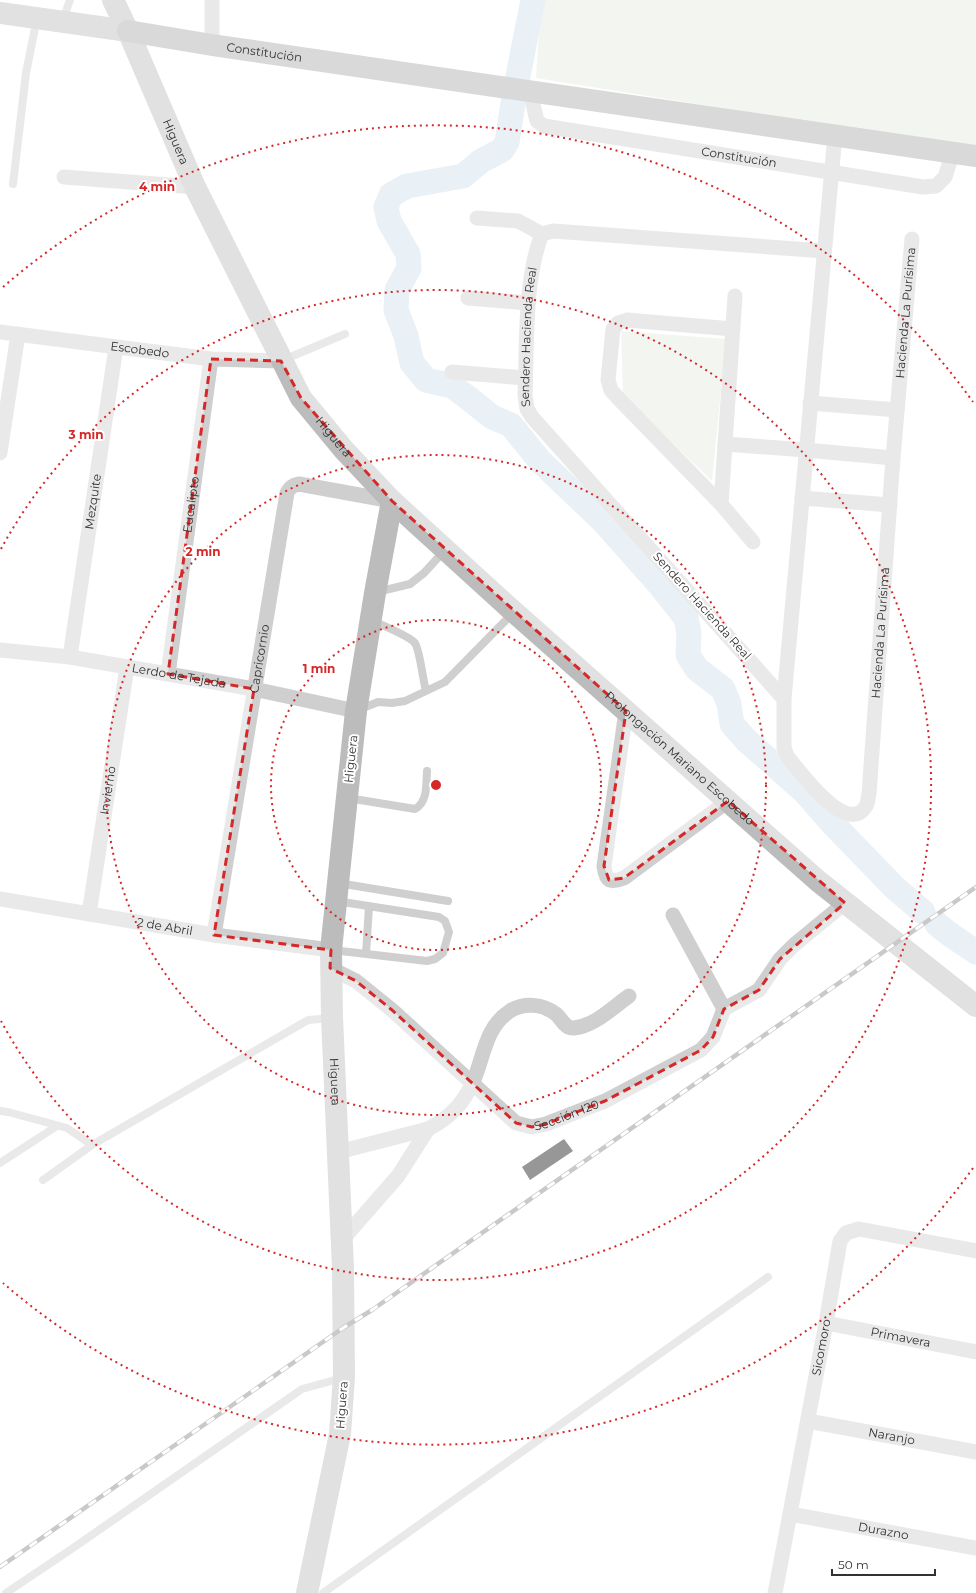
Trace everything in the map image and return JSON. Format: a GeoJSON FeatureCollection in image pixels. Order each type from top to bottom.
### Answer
{"type":"FeatureCollection","features":[{"type":"Feature","properties":{"kind":"main road","name":"Higuera"},"geometry":{"type":"LineString","coordinates":[[113,0],[128,31],[195,186],[281,361],[301,398],[344,450],[392,501],[370,620],[356,711],[336,892],[331,959],[332,1017],[342,1240],[344,1377],[340,1434],[307,1593]]}},
{"type":"Feature","properties":{"kind":"main road","name":"Constitución"},"geometry":{"type":"LineString","coordinates":[[0,13],[976,156]]}},
{"type":"Feature","properties":{"kind":"main road","name":"Prolongación Mariano Escobedo"},"geometry":{"type":"LineString","coordinates":[[392,501],[514,612],[818,881],[976,1006]]}},
{"type":"Feature","properties":{"kind":"street"},"geometry":{"type":"LineString","coordinates":[[212,0],[212,45]]}},
{"type":"Feature","properties":{"kind":"street","name":"Constitución"},"geometry":{"type":"LineString","coordinates":[[530,91],[537,120],[544,126],[923,187],[936,186],[945,177],[953,152]]}},
{"type":"Feature","properties":{"kind":"street"},"geometry":{"type":"LineString","coordinates":[[784,699],[835,135]]}},
{"type":"Feature","properties":{"kind":"street"},"geometry":{"type":"LineString","coordinates":[[64,177],[195,186]]}},
{"type":"Feature","properties":{"kind":"street"},"geometry":{"type":"LineString","coordinates":[[477,218],[518,222],[542,234],[552,231],[824,251]]}},
{"type":"Feature","properties":{"kind":"street","name":"Sendero Hacienda Real"},"geometry":{"type":"LineString","coordinates":[[542,234],[534,258],[528,302],[525,378],[527,408],[532,417],[784,699]]}},
{"type":"Feature","properties":{"kind":"street","name":"Hacienda La Purísima"},"geometry":{"type":"LineString","coordinates":[[784,699],[784,747],[787,756],[826,801],[841,812],[851,814],[859,812],[866,806],[869,794],[893,458],[912,239]]}},
{"type":"Feature","properties":{"kind":"street"},"geometry":{"type":"LineString","coordinates":[[721,504],[735,296]]}},
{"type":"Feature","properties":{"kind":"street"},"geometry":{"type":"LineString","coordinates":[[468,298],[528,302]]}},
{"type":"Feature","properties":{"kind":"street"},"geometry":{"type":"LineString","coordinates":[[733,329],[627,320],[618,323],[613,329],[608,380],[611,390],[618,398],[721,504],[753,542]]}},
{"type":"Feature","properties":{"kind":"street","name":"Escobedo"},"geometry":{"type":"LineString","coordinates":[[0,332],[211,359],[281,361]]}},
{"type":"Feature","properties":{"kind":"street"},"geometry":{"type":"LineString","coordinates":[[0,453],[18,334]]}},
{"type":"Feature","properties":{"kind":"street","name":"Mezquite"},"geometry":{"type":"LineString","coordinates":[[70,657],[116,347]]}},
{"type":"Feature","properties":{"kind":"street","name":"Eucalipto"},"geometry":{"type":"LineString","coordinates":[[168,674],[211,359]]}},
{"type":"Feature","properties":{"kind":"street"},"geometry":{"type":"LineString","coordinates":[[452,372],[525,378]]}},
{"type":"Feature","properties":{"kind":"street"},"geometry":{"type":"LineString","coordinates":[[810,403],[897,410]]}},
{"type":"Feature","properties":{"kind":"street"},"geometry":{"type":"LineString","coordinates":[[725,444],[893,458]]}},
{"type":"Feature","properties":{"kind":"street","name":"Capricornio"},"geometry":{"type":"LineString","coordinates":[[214,934],[254,688],[289,488],[299,484],[392,501]]}},
{"type":"Feature","properties":{"kind":"street"},"geometry":{"type":"LineString","coordinates":[[802,498],[890,505]]}},
{"type":"Feature","properties":{"kind":"street","name":"Lerdo de Tejada"},"geometry":{"type":"LineString","coordinates":[[0,650],[70,657],[254,688],[356,711]]}},
{"type":"Feature","properties":{"kind":"street","name":"Invierno"},"geometry":{"type":"LineString","coordinates":[[89,914],[127,667]]}},
{"type":"Feature","properties":{"kind":"street"},"geometry":{"type":"LineString","coordinates":[[626,711],[604,866],[605,876],[608,880],[614,881],[624,878],[728,801]]}},
{"type":"Feature","properties":{"kind":"street","name":"2 de Abril"},"geometry":{"type":"LineString","coordinates":[[0,899],[214,934],[331,959]]}},
{"type":"Feature","properties":{"kind":"street"},"geometry":{"type":"LineString","coordinates":[[673,915],[724,1009],[759,990],[780,959],[794,945],[845,903]]}},
{"type":"Feature","properties":{"kind":"street","name":"Sección I20"},"geometry":{"type":"LineString","coordinates":[[331,959],[392,1010],[516,1123],[532,1128],[605,1101],[701,1050],[713,1037],[724,1009]]}},
{"type":"Feature","properties":{"kind":"street"},"geometry":{"type":"LineString","coordinates":[[338,1152],[428,1129],[439,1124],[458,1107],[472,1083],[492,1028],[510,1011],[525,1005],[540,1006],[556,1015],[564,1024],[573,1028],[589,1024],[629,996]]}},
{"type":"Feature","properties":{"kind":"street"},"geometry":{"type":"LineString","coordinates":[[342,1240],[398,1176],[428,1129]]}},
{"type":"Feature","properties":{"kind":"street","name":"Sicomoro"},"geometry":{"type":"LineString","coordinates":[[775,1593],[840,1241],[846,1233],[859,1229],[976,1250]]}},
{"type":"Feature","properties":{"kind":"street","name":"Primavera"},"geometry":{"type":"LineString","coordinates":[[826,1323],[976,1352]]}},
{"type":"Feature","properties":{"kind":"street","name":"Naranjo"},"geometry":{"type":"LineString","coordinates":[[808,1420],[976,1452]]}},
{"type":"Feature","properties":{"kind":"street","name":"Durazno"},"geometry":{"type":"LineString","coordinates":[[790,1514],[976,1548]]}},
{"type":"Feature","properties":{"kind":"lane"},"geometry":{"type":"LineString","coordinates":[[66,22],[66,11],[70,0]]}},
{"type":"Feature","properties":{"kind":"lane"},"geometry":{"type":"LineString","coordinates":[[13,184],[26,73],[37,18]]}},
{"type":"Feature","properties":{"kind":"lane"},"geometry":{"type":"LineString","coordinates":[[281,361],[346,334]]}},
{"type":"Feature","properties":{"kind":"lane"},"geometry":{"type":"LineString","coordinates":[[375,593],[410,584],[424,573],[446,549]]}},
{"type":"Feature","properties":{"kind":"lane"},"geometry":{"type":"LineString","coordinates":[[356,711],[378,702],[392,703],[405,701],[445,682],[514,612]]}},
{"type":"Feature","properties":{"kind":"lane"},"geometry":{"type":"LineString","coordinates":[[370,620],[394,630],[414,643],[418,653],[426,692]]}},
{"type":"Feature","properties":{"kind":"lane"},"geometry":{"type":"LineString","coordinates":[[347,798],[415,809],[424,801],[427,771]]}},
{"type":"Feature","properties":{"kind":"lane"},"geometry":{"type":"LineString","coordinates":[[336,892],[448,901]]}},
{"type":"Feature","properties":{"kind":"lane"},"geometry":{"type":"LineString","coordinates":[[331,959],[366,954],[427,961],[435,959],[443,954],[449,932],[444,921],[439,917],[369,906],[336,892]]}},
{"type":"Feature","properties":{"kind":"lane"},"geometry":{"type":"LineString","coordinates":[[366,954],[369,906]]}},
{"type":"Feature","properties":{"kind":"lane"},"geometry":{"type":"LineString","coordinates":[[43,1180],[92,1145],[308,1020],[332,1017]]}},
{"type":"Feature","properties":{"kind":"lane"},"geometry":{"type":"LineString","coordinates":[[0,1111],[67,1128],[92,1145]]}},
{"type":"Feature","properties":{"kind":"lane"},"geometry":{"type":"LineString","coordinates":[[0,1163],[57,1126]]}},
{"type":"Feature","properties":{"kind":"lane"},"geometry":{"type":"LineString","coordinates":[[323,1593],[768,1277]]}},
{"type":"Feature","properties":{"kind":"lane"},"geometry":{"type":"LineString","coordinates":[[6,1593],[302,1389],[344,1377]]}},
{"type":"Feature","properties":{"kind":"highlighted area"},"geometry":{"type":"Polygon","coordinates":[[[211,359],[281,361],[301,398],[392,501],[626,711],[604,866],[609,880],[624,878],[728,801],[845,903],[780,959],[759,990],[724,1009],[713,1037],[701,1050],[605,1101],[546,1124],[532,1127],[516,1123],[392,1010],[356,981],[330,968],[331,950],[214,935],[254,689],[168,674],[211,359]]]}},
{"type":"Feature","properties":{"kind":"shaded area"},"geometry":{"type":"Polygon","coordinates":[[[541,0],[976,0],[976,147],[536,78],[541,0]]]}},
{"type":"Feature","properties":{"kind":"shaded area"},"geometry":{"type":"Polygon","coordinates":[[[621,331],[726,339],[712,481],[623,396],[621,331]]]}},
{"type":"Feature","properties":{"kind":"building"},"geometry":{"type":"Polygon","coordinates":[[[564,1139],[573,1151],[530,1180],[522,1167],[564,1139]]]}},
{"type":"Feature","properties":{"kind":"waterway"},"geometry":{"type":"LineString","coordinates":[[517,81],[533,0]]}},
{"type":"Feature","properties":{"kind":"waterway"},"geometry":{"type":"LineString","coordinates":[[514,97],[507,142],[502,150],[481,161],[463,176],[407,186],[391,195],[386,207],[389,221],[408,254],[409,268],[397,290],[396,310],[406,336],[412,363],[426,380],[452,386],[492,417],[511,425],[540,461],[602,520],[659,584],[686,618],[689,633],[688,655],[697,669],[723,689],[729,704],[732,724],[746,740],[805,792],[831,822],[895,888],[923,912]]}},
{"type":"Feature","properties":{"kind":"waterway"},"geometry":{"type":"LineString","coordinates":[[937,924],[976,952]]}},
{"type":"Feature","properties":{"kind":"railway"},"geometry":{"type":"LineString","coordinates":[[0,1567],[343,1328],[372,1310],[976,887]]}}]}
